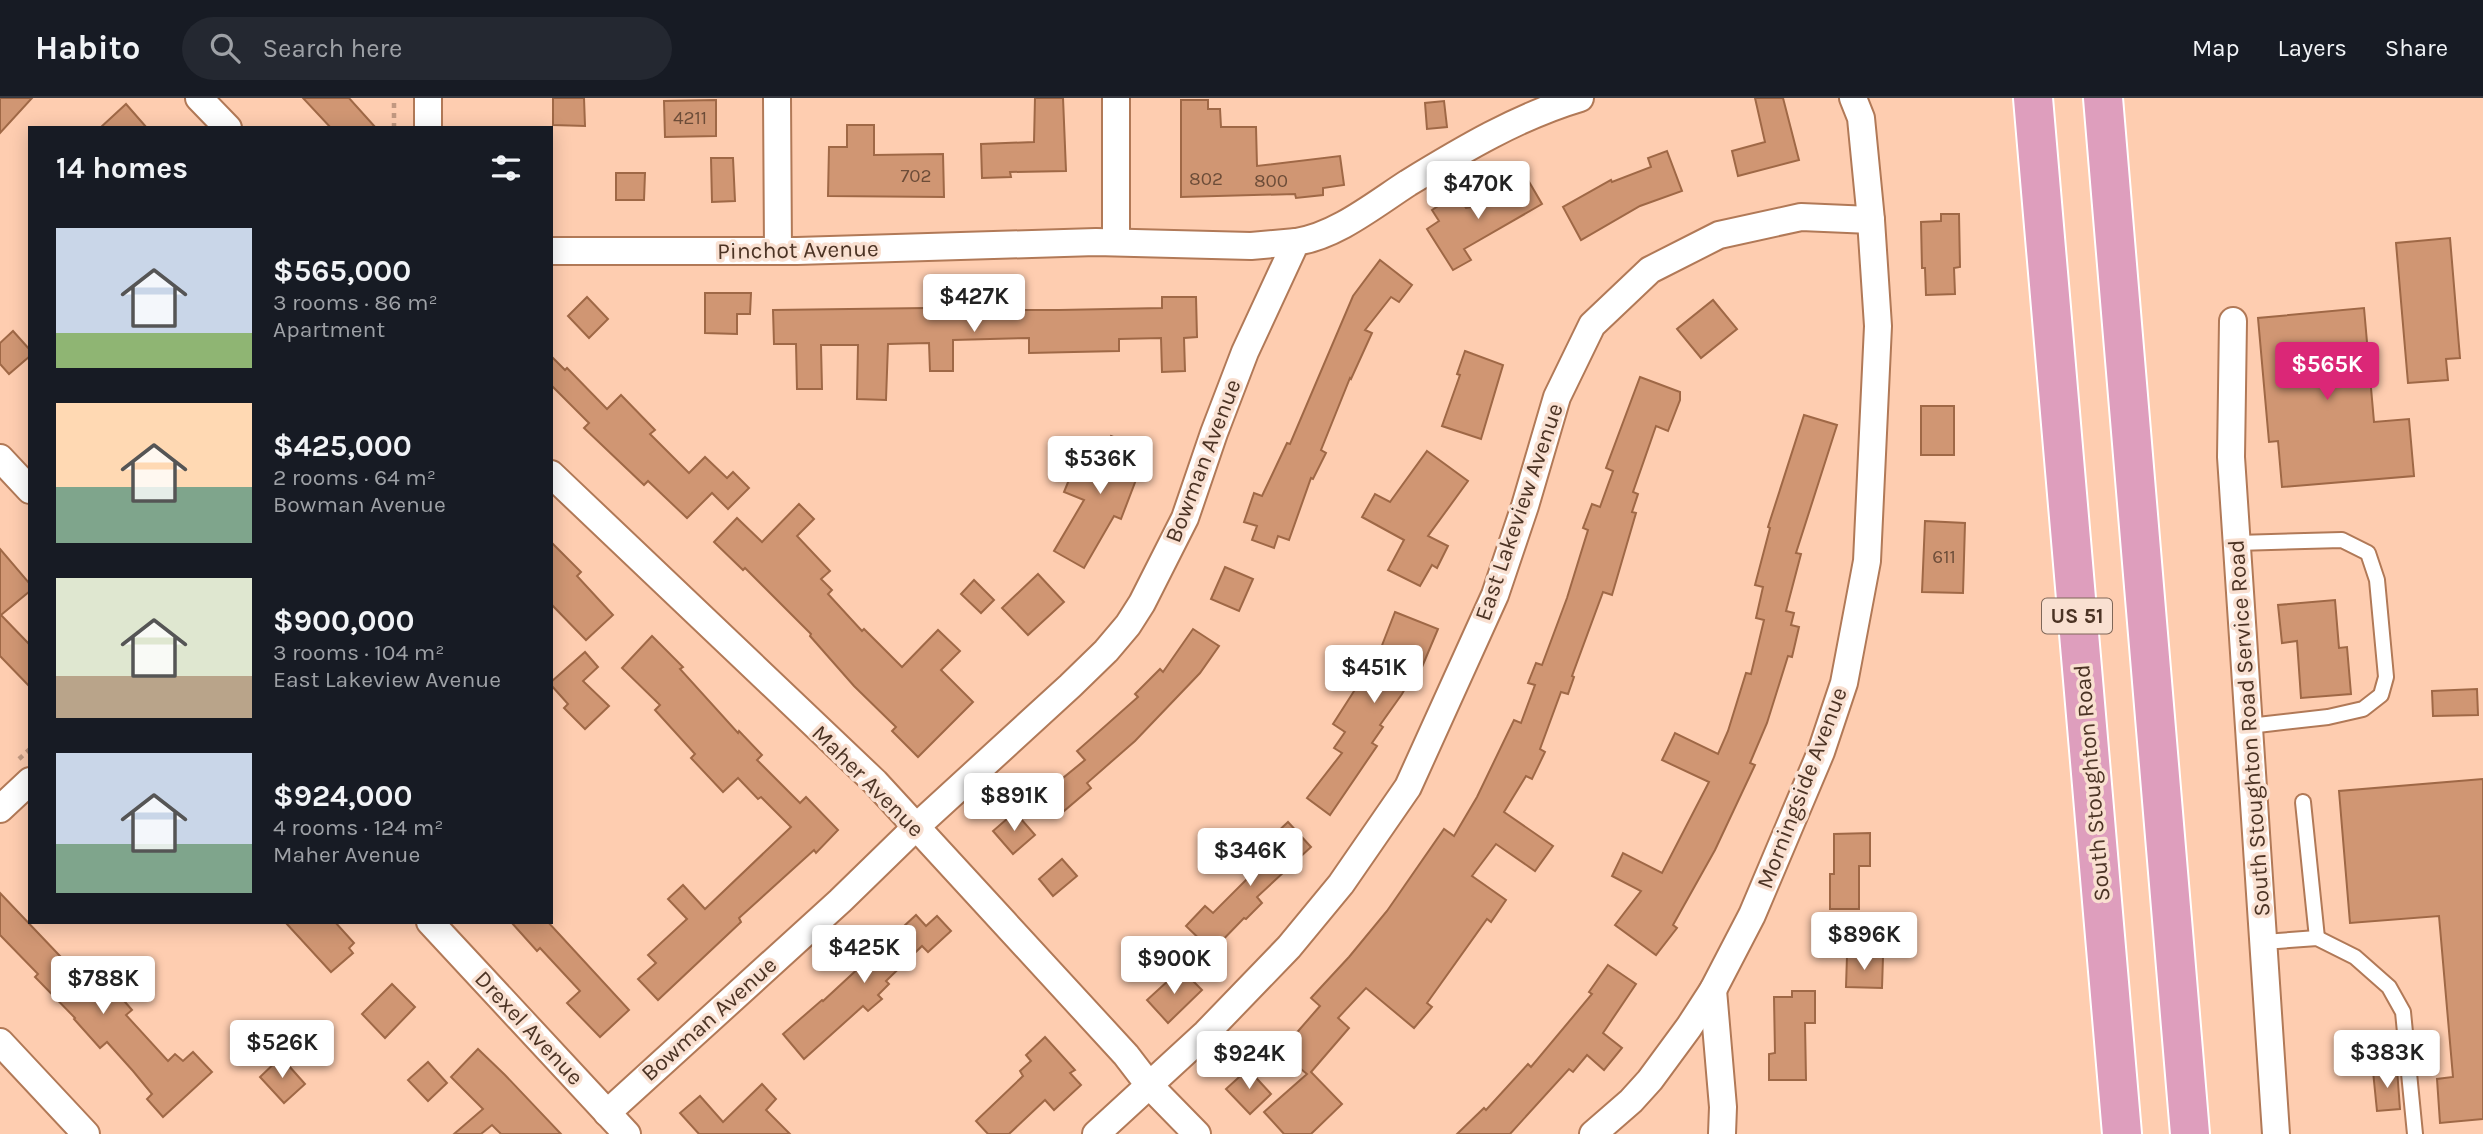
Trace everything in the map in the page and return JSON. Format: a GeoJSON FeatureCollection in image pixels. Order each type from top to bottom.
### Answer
{"type":"FeatureCollection","features":[{"type":"Feature","properties":{"kind":"main road","name":"South Stoughton Road"},"geometry":{"type":"LineString","coordinates":[[2033,98],[2122,1134]]}},
{"type":"Feature","properties":{"kind":"main road","name":"US 51"},"geometry":{"type":"LineString","coordinates":[[2103,98],[2190,1134]]}},
{"type":"Feature","properties":{"kind":"street"},"geometry":{"type":"LineString","coordinates":[[199,98],[226,126]]}},
{"type":"Feature","properties":{"kind":"street"},"geometry":{"type":"LineString","coordinates":[[428,98],[428,126]]}},
{"type":"Feature","properties":{"kind":"street"},"geometry":{"type":"LineString","coordinates":[[777,98],[778,251]]}},
{"type":"Feature","properties":{"kind":"street"},"geometry":{"type":"LineString","coordinates":[[1116,98],[1116,242]]}},
{"type":"Feature","properties":{"kind":"street"},"geometry":{"type":"LineString","coordinates":[[1296,242],[1321,236],[1449,158],[1522,119],[1580,98]]}},
{"type":"Feature","properties":{"kind":"street"},"geometry":{"type":"LineString","coordinates":[[1853,98],[1861,118],[1871,220]]}},
{"type":"Feature","properties":{"kind":"street","name":"East Lakeview Avenue"},"geometry":{"type":"LineString","coordinates":[[1096,1134],[1206,1033],[1289,947],[1341,884],[1408,787],[1495,595],[1557,397],[1592,325],[1650,270],[1719,235],[1801,218],[1871,220]]}},
{"type":"Feature","properties":{"kind":"street","name":"Morningside Avenue"},"geometry":{"type":"LineString","coordinates":[[1593,1134],[1631,1101],[1650,1080],[1713,990],[1757,903],[1821,752],[1844,683],[1867,561],[1878,326],[1871,220]]}},
{"type":"Feature","properties":{"kind":"street","name":"Pinchot Avenue"},"geometry":{"type":"LineString","coordinates":[[553,251],[778,251],[1116,242],[1251,246],[1296,242]]}},
{"type":"Feature","properties":{"kind":"street","name":"Bowman Avenue"},"geometry":{"type":"LineString","coordinates":[[607,1113],[1070,686],[1128,625],[1185,518],[1245,352],[1296,242]]}},
{"type":"Feature","properties":{"kind":"street","name":"South Stoughton Road Service Road"},"geometry":{"type":"LineString","coordinates":[[2233,321],[2231,457],[2276,1134]]}},
{"type":"Feature","properties":{"kind":"street"},"geometry":{"type":"LineString","coordinates":[[0,458],[28,489]]}},
{"type":"Feature","properties":{"kind":"street","name":"Maher Avenue"},"geometry":{"type":"LineString","coordinates":[[553,476],[874,782],[1126,1055],[1149,1084],[1198,1134]]}},
{"type":"Feature","properties":{"kind":"street"},"geometry":{"type":"LineString","coordinates":[[0,809],[28,783]]}},
{"type":"Feature","properties":{"kind":"street","name":"Drexel Avenue"},"geometry":{"type":"LineString","coordinates":[[432,924],[627,1134]]}},
{"type":"Feature","properties":{"kind":"street"},"geometry":{"type":"LineString","coordinates":[[1713,990],[1723,1107],[1722,1134]]}},
{"type":"Feature","properties":{"kind":"street"},"geometry":{"type":"LineString","coordinates":[[0,1042],[86,1134]]}},
{"type":"Feature","properties":{"kind":"lane"},"geometry":{"type":"LineString","coordinates":[[2237,543],[2342,540],[2368,553],[2377,580],[2386,677],[2381,695],[2363,709],[2328,717],[2249,726]]}},
{"type":"Feature","properties":{"kind":"lane"},"geometry":{"type":"LineString","coordinates":[[2304,802],[2317,938]]}},
{"type":"Feature","properties":{"kind":"lane"},"geometry":{"type":"LineString","coordinates":[[2264,942],[2317,938],[2355,957],[2389,987],[2403,1012],[2415,1134]]}},
{"type":"Feature","properties":{"kind":"path"},"geometry":{"type":"LineString","coordinates":[[394,98],[394,126]]}},
{"type":"Feature","properties":{"kind":"building"},"geometry":{"type":"Polygon","coordinates":[[[0,98],[32,98],[0,133],[0,98]]]}},
{"type":"Feature","properties":{"kind":"building"},"geometry":{"type":"Polygon","coordinates":[[[303,98],[349,98],[374,126],[329,126],[303,98]]]}},
{"type":"Feature","properties":{"kind":"building"},"geometry":{"type":"Polygon","coordinates":[[[553,98],[584,98],[585,126],[553,125],[553,98]]]}},
{"type":"Feature","properties":{"kind":"building"},"geometry":{"type":"Polygon","coordinates":[[[1035,98],[1063,98],[1066,171],[1010,172],[1011,177],[982,178],[981,144],[1034,142],[1035,98]]]}},
{"type":"Feature","properties":{"kind":"building"},"geometry":{"type":"Polygon","coordinates":[[[1755,98],[1783,98],[1799,160],[1738,176],[1732,151],[1765,142],[1755,98]]]}},
{"type":"Feature","properties":{"kind":"building"},"geometry":{"type":"Polygon","coordinates":[[[716,100],[716,136],[665,137],[664,101],[716,100]]]}},
{"type":"Feature","properties":{"kind":"building"},"geometry":{"type":"Polygon","coordinates":[[[1181,100],[1208,100],[1208,109],[1220,109],[1221,127],[1256,127],[1257,166],[1340,156],[1344,185],[1323,188],[1323,195],[1296,198],[1295,194],[1181,197],[1181,100]]]}},
{"type":"Feature","properties":{"kind":"building"},"geometry":{"type":"Polygon","coordinates":[[[1444,101],[1447,127],[1427,129],[1425,103],[1444,101]]]}},
{"type":"Feature","properties":{"kind":"building"},"geometry":{"type":"Polygon","coordinates":[[[126,104],[145,126],[102,126],[126,104]]]}},
{"type":"Feature","properties":{"kind":"building"},"geometry":{"type":"Polygon","coordinates":[[[847,125],[874,125],[874,155],[943,154],[944,197],[828,196],[829,147],[847,147],[847,125]]]}},
{"type":"Feature","properties":{"kind":"building"},"geometry":{"type":"Polygon","coordinates":[[[1667,151],[1682,191],[1640,206],[1581,240],[1563,207],[1611,180],[1612,182],[1651,167],[1648,158],[1667,151]]]}},
{"type":"Feature","properties":{"kind":"building"},"geometry":{"type":"Polygon","coordinates":[[[711,158],[733,158],[735,201],[712,202],[711,158]]]}},
{"type":"Feature","properties":{"kind":"building"},"geometry":{"type":"Polygon","coordinates":[[[616,173],[645,173],[644,200],[616,200],[616,173]]]}},
{"type":"Feature","properties":{"kind":"building"},"geometry":{"type":"Polygon","coordinates":[[[1528,180],[1542,204],[1464,249],[1471,260],[1453,270],[1427,229],[1439,221],[1432,210],[1457,194],[1466,208],[1483,205],[1528,180]]]}},
{"type":"Feature","properties":{"kind":"building"},"geometry":{"type":"Polygon","coordinates":[[[1941,214],[1959,214],[1960,267],[1954,268],[1955,294],[1926,295],[1925,268],[1922,268],[1921,222],[1941,221],[1941,214]]]}},
{"type":"Feature","properties":{"kind":"building"},"geometry":{"type":"Polygon","coordinates":[[[2450,238],[2460,358],[2446,359],[2448,380],[2408,383],[2396,243],[2450,238]]]}},
{"type":"Feature","properties":{"kind":"building"},"geometry":{"type":"Polygon","coordinates":[[[1380,260],[1412,285],[1399,302],[1391,297],[1365,330],[1372,333],[1350,378],[1321,450],[1326,453],[1313,479],[1311,478],[1289,540],[1278,536],[1274,548],[1252,540],[1257,526],[1244,522],[1254,493],[1262,496],[1287,443],[1290,444],[1353,296],[1380,260]]]}},
{"type":"Feature","properties":{"kind":"building"},"geometry":{"type":"Polygon","coordinates":[[[705,293],[751,293],[750,314],[737,314],[737,334],[705,333],[705,293]]]}},
{"type":"Feature","properties":{"kind":"building"},"geometry":{"type":"Polygon","coordinates":[[[587,297],[608,319],[589,338],[568,316],[587,297]]]}},
{"type":"Feature","properties":{"kind":"building"},"geometry":{"type":"Polygon","coordinates":[[[1162,297],[1196,297],[1197,337],[1184,338],[1185,371],[1162,372],[1161,338],[1119,339],[1119,351],[1029,353],[1029,338],[953,340],[953,371],[930,371],[929,343],[888,344],[886,400],[857,399],[858,345],[821,345],[822,389],[797,389],[796,344],[774,344],[773,310],[1162,308],[1162,297]]]}},
{"type":"Feature","properties":{"kind":"building"},"geometry":{"type":"Polygon","coordinates":[[[1713,300],[1737,329],[1701,358],[1677,329],[1713,300]]]}},
{"type":"Feature","properties":{"kind":"building"},"geometry":{"type":"Polygon","coordinates":[[[2364,308],[2374,422],[2409,419],[2414,476],[2282,487],[2278,441],[2269,442],[2258,318],[2364,308]]]}},
{"type":"Feature","properties":{"kind":"building"},"geometry":{"type":"Polygon","coordinates":[[[13,331],[28,348],[28,358],[9,374],[0,364],[0,343],[13,331]]]}},
{"type":"Feature","properties":{"kind":"building"},"geometry":{"type":"Polygon","coordinates":[[[1465,351],[1503,365],[1481,439],[1442,426],[1460,375],[1457,374],[1465,351]]]}},
{"type":"Feature","properties":{"kind":"building"},"geometry":{"type":"Polygon","coordinates":[[[553,358],[565,370],[567,368],[607,409],[621,395],[655,430],[650,434],[689,473],[705,457],[727,478],[733,472],[749,488],[728,509],[712,493],[687,518],[648,481],[644,485],[584,428],[589,423],[553,387],[553,358]]]}},
{"type":"Feature","properties":{"kind":"building"},"geometry":{"type":"Polygon","coordinates":[[[1640,377],[1680,392],[1680,400],[1668,431],[1656,426],[1633,492],[1638,494],[1632,512],[1636,513],[1612,595],[1603,592],[1568,694],[1561,692],[1540,749],[1545,752],[1532,779],[1526,776],[1504,812],[1553,846],[1535,871],[1496,844],[1472,876],[1506,900],[1491,922],[1487,919],[1427,1003],[1432,1007],[1414,1028],[1366,988],[1338,1018],[1349,1028],[1311,1072],[1342,1104],[1311,1134],[1284,1134],[1264,1112],[1307,1074],[1291,1061],[1297,1055],[1286,1045],[1320,1006],[1311,998],[1387,911],[1444,829],[1454,836],[1477,797],[1514,720],[1521,723],[1535,685],[1528,683],[1536,663],[1542,665],[1567,598],[1588,530],[1583,528],[1592,504],[1600,507],[1613,471],[1606,468],[1640,377]]]}},
{"type":"Feature","properties":{"kind":"building"},"geometry":{"type":"Polygon","coordinates":[[[1921,406],[1954,406],[1954,455],[1921,455],[1921,406]]]}},
{"type":"Feature","properties":{"kind":"building"},"geometry":{"type":"Polygon","coordinates":[[[1804,415],[1837,425],[1796,553],[1801,554],[1786,611],[1794,613],[1791,625],[1799,627],[1792,657],[1788,656],[1767,723],[1750,763],[1755,765],[1715,850],[1673,925],[1677,928],[1656,955],[1615,925],[1641,891],[1612,876],[1623,853],[1662,873],[1709,782],[1662,760],[1675,733],[1718,754],[1728,731],[1746,673],[1751,674],[1764,620],[1756,618],[1763,587],[1755,585],[1770,528],[1768,527],[1804,415]]]}},
{"type":"Feature","properties":{"kind":"building"},"geometry":{"type":"Polygon","coordinates":[[[1111,436],[1147,451],[1121,519],[1114,516],[1084,568],[1054,551],[1084,500],[1064,492],[1071,475],[1075,477],[1087,447],[1104,454],[1111,436]]]}},
{"type":"Feature","properties":{"kind":"building"},"geometry":{"type":"Polygon","coordinates":[[[1427,451],[1468,481],[1428,536],[1448,546],[1437,568],[1432,565],[1420,586],[1388,570],[1404,540],[1362,517],[1375,494],[1390,502],[1427,451]]]}},
{"type":"Feature","properties":{"kind":"building"},"geometry":{"type":"Polygon","coordinates":[[[799,504],[814,519],[797,536],[830,571],[821,579],[832,590],[828,594],[862,631],[864,629],[902,667],[938,630],[960,651],[941,670],[973,702],[918,757],[892,731],[896,727],[854,686],[811,634],[745,568],[743,570],[714,542],[737,518],[762,542],[799,504]]]}},
{"type":"Feature","properties":{"kind":"building"},"geometry":{"type":"Polygon","coordinates":[[[1925,521],[1965,523],[1963,593],[1922,592],[1925,521]]]}},
{"type":"Feature","properties":{"kind":"building"},"geometry":{"type":"Polygon","coordinates":[[[553,544],[581,572],[577,576],[613,615],[586,640],[553,606],[553,544]]]}},
{"type":"Feature","properties":{"kind":"building"},"geometry":{"type":"Polygon","coordinates":[[[0,549],[28,582],[28,593],[1,615],[28,643],[28,685],[0,656],[0,549]]]}},
{"type":"Feature","properties":{"kind":"building"},"geometry":{"type":"Polygon","coordinates":[[[1225,567],[1253,579],[1239,611],[1211,599],[1225,567]]]}},
{"type":"Feature","properties":{"kind":"building"},"geometry":{"type":"Polygon","coordinates":[[[1038,574],[1064,602],[1028,635],[1002,608],[1038,574]]]}},
{"type":"Feature","properties":{"kind":"building"},"geometry":{"type":"Polygon","coordinates":[[[974,580],[994,600],[981,613],[961,594],[974,580]]]}},
{"type":"Feature","properties":{"kind":"building"},"geometry":{"type":"Polygon","coordinates":[[[2335,600],[2339,648],[2347,647],[2351,694],[2301,698],[2297,641],[2282,643],[2278,605],[2335,600]]]}},
{"type":"Feature","properties":{"kind":"building"},"geometry":{"type":"Polygon","coordinates":[[[1395,612],[1438,629],[1422,667],[1418,666],[1380,725],[1383,727],[1372,743],[1377,746],[1330,815],[1307,798],[1342,753],[1334,748],[1345,732],[1333,724],[1365,674],[1363,673],[1376,651],[1379,653],[1395,612]]]}},
{"type":"Feature","properties":{"kind":"building"},"geometry":{"type":"Polygon","coordinates":[[[1193,629],[1219,646],[1200,673],[1135,741],[1087,783],[1091,788],[1064,811],[1047,791],[1085,760],[1077,751],[1138,697],[1135,694],[1160,669],[1163,672],[1193,629]]]}},
{"type":"Feature","properties":{"kind":"building"},"geometry":{"type":"Polygon","coordinates":[[[652,636],[683,667],[680,669],[738,733],[739,731],[762,755],[757,760],[800,803],[806,797],[838,830],[816,853],[814,850],[739,918],[741,922],[658,1000],[638,979],[656,963],[648,955],[687,919],[668,899],[683,885],[705,909],[791,827],[738,778],[723,792],[691,758],[695,754],[655,710],[660,705],[622,668],[652,636]]]}},
{"type":"Feature","properties":{"kind":"building"},"geometry":{"type":"Polygon","coordinates":[[[585,652],[598,667],[583,681],[609,706],[585,729],[564,708],[568,704],[553,687],[553,680],[585,652]]]}},
{"type":"Feature","properties":{"kind":"building"},"geometry":{"type":"Polygon","coordinates":[[[2477,689],[2478,715],[2433,716],[2432,691],[2477,689]]]}},
{"type":"Feature","properties":{"kind":"building"},"geometry":{"type":"Polygon","coordinates":[[[2483,779],[2483,1119],[2440,1123],[2437,1079],[2453,1077],[2439,916],[2350,923],[2339,791],[2483,779]]]}},
{"type":"Feature","properties":{"kind":"building"},"geometry":{"type":"Polygon","coordinates":[[[1015,812],[1035,835],[1013,854],[993,831],[1015,812]]]}},
{"type":"Feature","properties":{"kind":"building"},"geometry":{"type":"Polygon","coordinates":[[[1288,822],[1311,847],[1257,897],[1262,903],[1212,951],[1186,926],[1205,906],[1213,913],[1264,862],[1255,853],[1288,822]]]}},
{"type":"Feature","properties":{"kind":"building"},"geometry":{"type":"Polygon","coordinates":[[[1870,833],[1870,866],[1859,866],[1859,909],[1830,909],[1830,874],[1834,874],[1834,834],[1870,833]]]}},
{"type":"Feature","properties":{"kind":"building"},"geometry":{"type":"Polygon","coordinates":[[[1062,859],[1077,876],[1053,896],[1039,879],[1062,859]]]}},
{"type":"Feature","properties":{"kind":"building"},"geometry":{"type":"Polygon","coordinates":[[[0,893],[99,997],[111,986],[132,1010],[126,1015],[168,1061],[175,1054],[183,1061],[193,1052],[212,1072],[163,1117],[147,1099],[152,1094],[133,1071],[107,1042],[100,1048],[35,977],[38,974],[0,935],[0,893]]]}},
{"type":"Feature","properties":{"kind":"building"},"geometry":{"type":"Polygon","coordinates":[[[916,915],[926,926],[937,916],[951,931],[928,952],[922,946],[886,981],[889,984],[878,995],[882,999],[868,1011],[863,1006],[804,1059],[783,1034],[916,915]]]}},
{"type":"Feature","properties":{"kind":"building"},"geometry":{"type":"Polygon","coordinates":[[[287,924],[337,924],[354,943],[349,948],[353,953],[331,972],[287,924]]]}},
{"type":"Feature","properties":{"kind":"building"},"geometry":{"type":"Polygon","coordinates":[[[513,924],[550,924],[629,1010],[600,1037],[567,1003],[580,991],[540,948],[537,951],[513,924]]]}},
{"type":"Feature","properties":{"kind":"building"},"geometry":{"type":"Polygon","coordinates":[[[1847,956],[1883,957],[1882,988],[1846,987],[1847,956]]]}},
{"type":"Feature","properties":{"kind":"building"},"geometry":{"type":"Polygon","coordinates":[[[1608,965],[1636,984],[1603,1033],[1622,1048],[1604,1070],[1587,1055],[1573,1072],[1569,1069],[1510,1134],[1457,1134],[1484,1108],[1486,1110],[1528,1064],[1531,1067],[1592,994],[1589,992],[1608,965]]]}},
{"type":"Feature","properties":{"kind":"building"},"geometry":{"type":"Polygon","coordinates":[[[1181,969],[1202,990],[1168,1023],[1147,1000],[1181,969]]]}},
{"type":"Feature","properties":{"kind":"building"},"geometry":{"type":"Polygon","coordinates":[[[392,984],[415,1007],[385,1038],[362,1014],[392,984]]]}},
{"type":"Feature","properties":{"kind":"building"},"geometry":{"type":"Polygon","coordinates":[[[1792,991],[1815,991],[1815,1023],[1805,1023],[1806,1080],[1769,1080],[1769,1054],[1775,1053],[1774,997],[1792,997],[1792,991]]]}},
{"type":"Feature","properties":{"kind":"building"},"geometry":{"type":"Polygon","coordinates":[[[1045,1037],[1075,1070],[1070,1073],[1081,1085],[1054,1110],[1045,1100],[1009,1134],[988,1134],[976,1121],[1023,1076],[1020,1071],[1031,1061],[1026,1055],[1045,1037]]]}},
{"type":"Feature","properties":{"kind":"building"},"geometry":{"type":"Polygon","coordinates":[[[478,1049],[561,1134],[501,1134],[492,1125],[481,1134],[454,1134],[483,1109],[451,1077],[478,1049]]]}},
{"type":"Feature","properties":{"kind":"building"},"geometry":{"type":"Polygon","coordinates":[[[281,1057],[305,1084],[284,1103],[260,1077],[281,1057]]]}},
{"type":"Feature","properties":{"kind":"building"},"geometry":{"type":"Polygon","coordinates":[[[428,1062],[447,1083],[428,1101],[408,1080],[428,1062]]]}},
{"type":"Feature","properties":{"kind":"building"},"geometry":{"type":"Polygon","coordinates":[[[1248,1069],[1271,1094],[1250,1114],[1226,1089],[1248,1069]]]}},
{"type":"Feature","properties":{"kind":"building"},"geometry":{"type":"Polygon","coordinates":[[[2397,1069],[2400,1109],[2377,1111],[2373,1071],[2397,1069]]]}},
{"type":"Feature","properties":{"kind":"building"},"geometry":{"type":"Polygon","coordinates":[[[762,1084],[776,1099],[766,1110],[790,1134],[699,1134],[680,1113],[700,1096],[723,1122],[762,1084]]]}}]}
